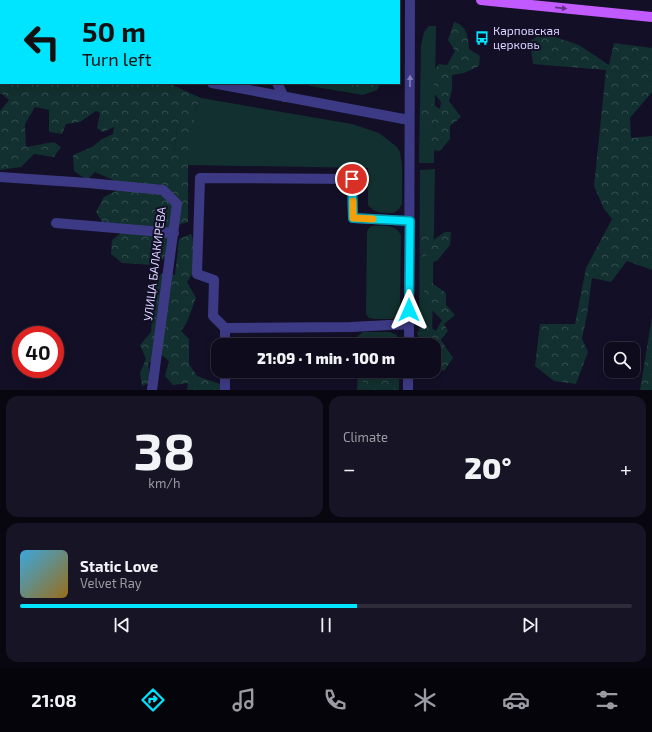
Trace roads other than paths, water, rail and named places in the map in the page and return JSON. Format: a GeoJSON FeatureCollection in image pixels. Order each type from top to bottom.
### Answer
{"type":"FeatureCollection","features":[{"type":"Feature","properties":{"kind":"main road"},"geometry":{"type":"LineString","coordinates":[[481,0],[652,16]]}},
{"type":"Feature","properties":{"kind":"street"},"geometry":{"type":"LineString","coordinates":[[408,338],[410,0]]}},
{"type":"Feature","properties":{"kind":"street"},"geometry":{"type":"LineString","coordinates":[[218,84],[409,120]]}},
{"type":"Feature","properties":{"kind":"street"},"geometry":{"type":"LineString","coordinates":[[278,84],[284,96]]}},
{"type":"Feature","properties":{"kind":"street","name":"УЛИЦА БАЛАКИРЕВА"},"geometry":{"type":"LineString","coordinates":[[0,177],[163,190],[177,204],[152,390]]}},
{"type":"Feature","properties":{"kind":"street"},"geometry":{"type":"LineString","coordinates":[[225,338],[225,328],[213,316],[214,280],[197,274],[200,178],[352,179],[353,218],[410,221]]}},
{"type":"Feature","properties":{"kind":"street"},"geometry":{"type":"LineString","coordinates":[[56,223],[174,233]]}},
{"type":"Feature","properties":{"kind":"street"},"geometry":{"type":"LineString","coordinates":[[225,328],[351,327],[409,324]]}},
{"type":"Feature","properties":{"kind":"street"},"geometry":{"type":"LineString","coordinates":[[225,378],[225,390]]}},
{"type":"Feature","properties":{"kind":"street"},"geometry":{"type":"LineString","coordinates":[[408,378],[408,390]]}},
{"type":"Feature","properties":{"kind":"place","name":"Карповская церковь"},"geometry":{"type":"Point","coordinates":[482,38]}}]}
